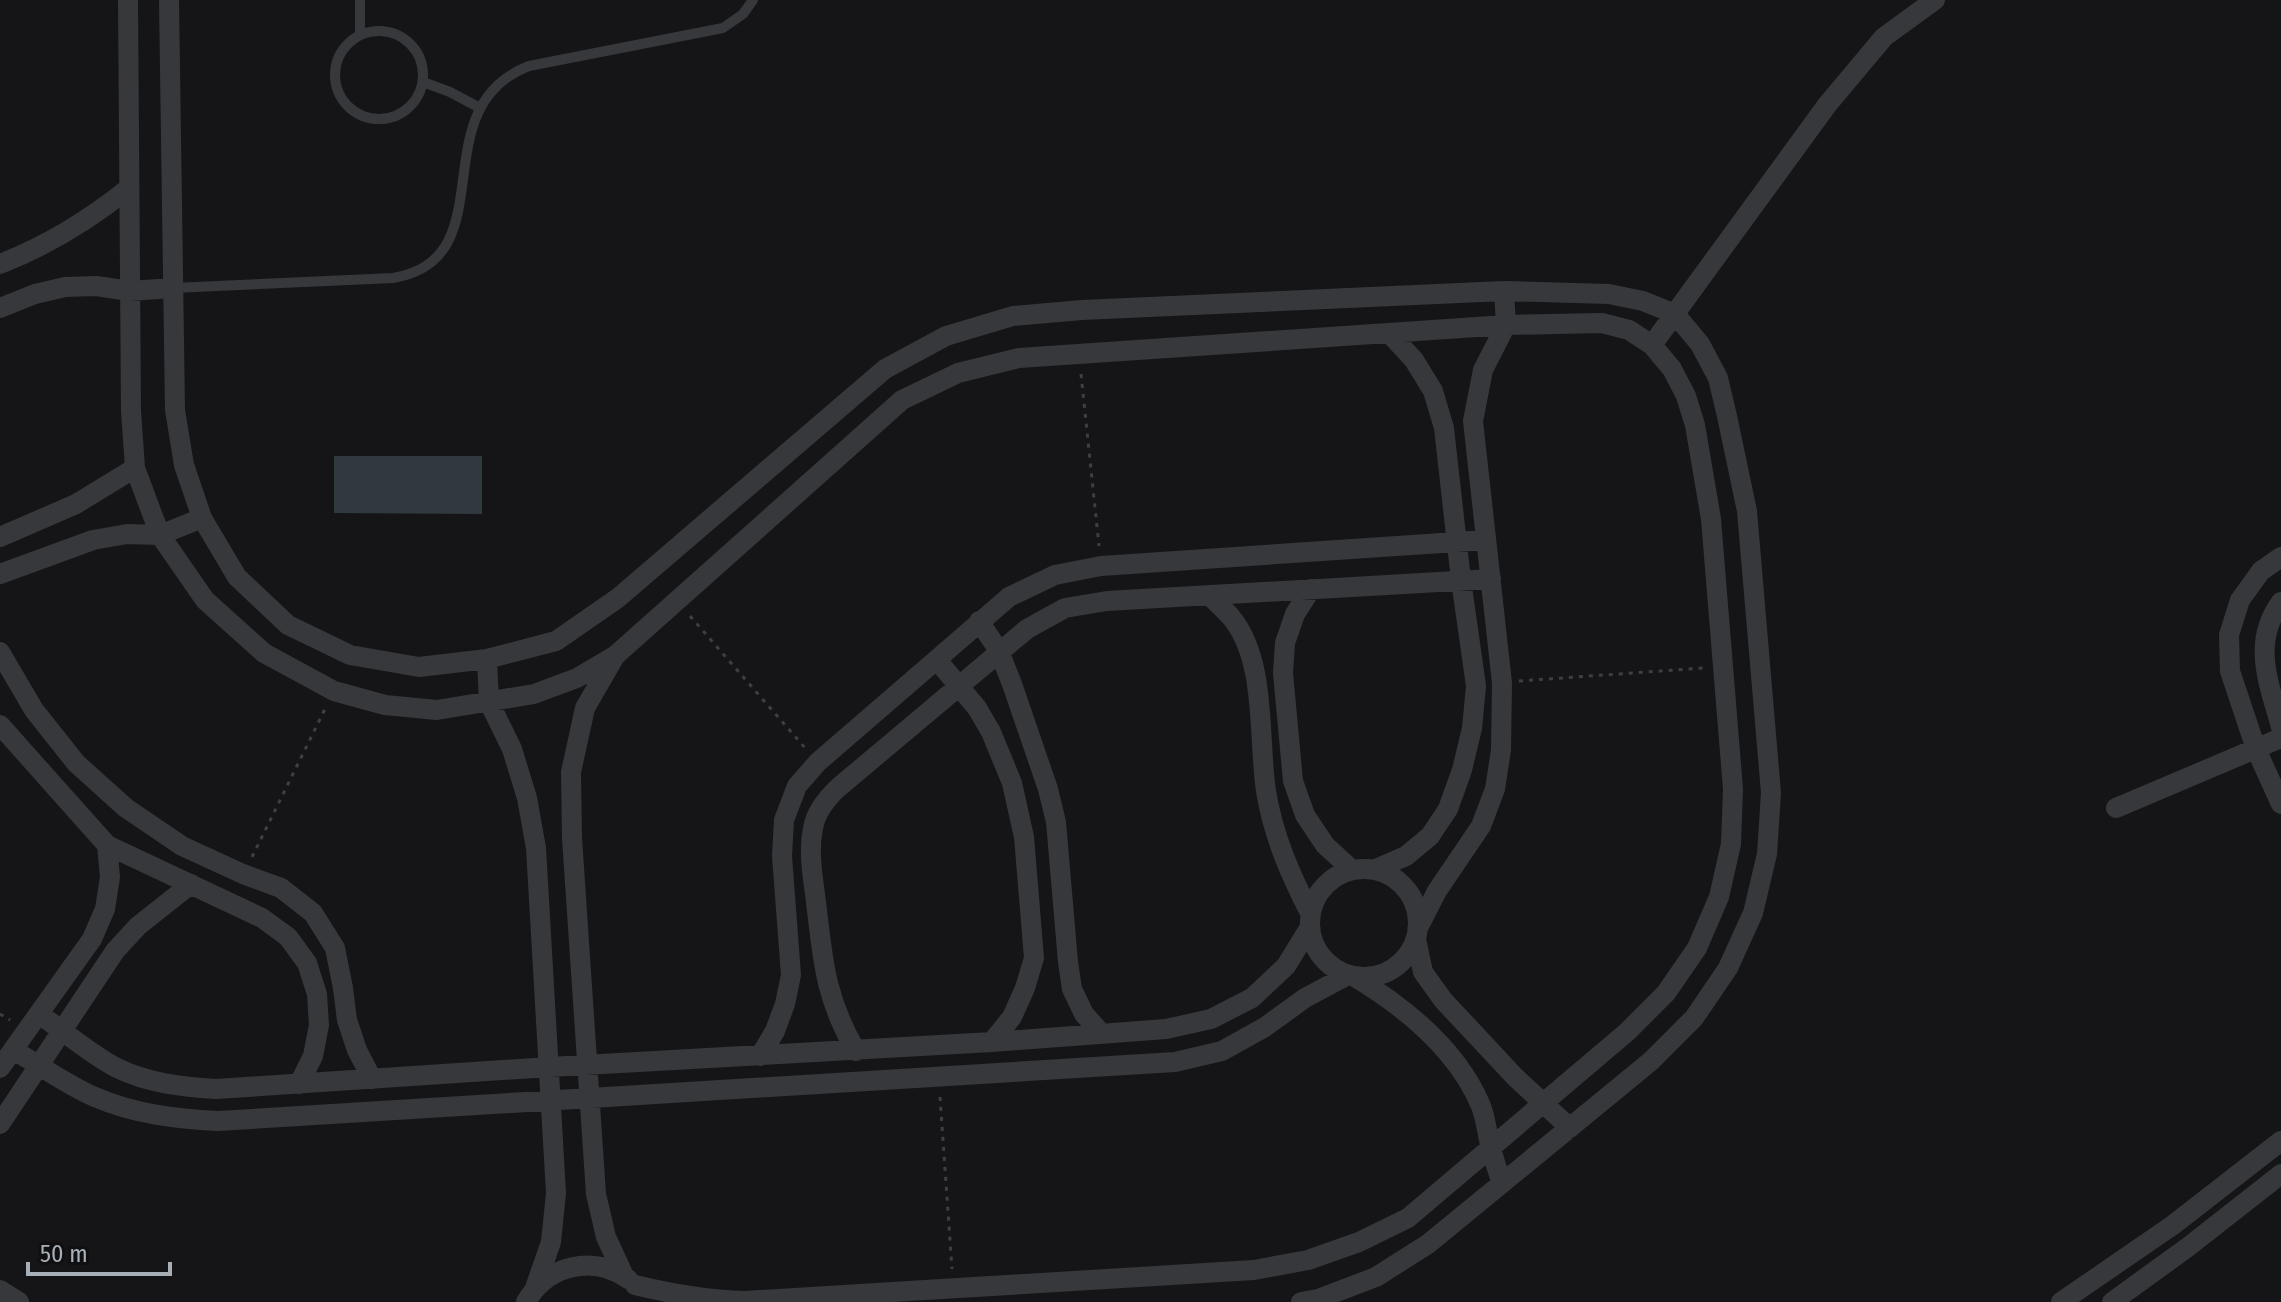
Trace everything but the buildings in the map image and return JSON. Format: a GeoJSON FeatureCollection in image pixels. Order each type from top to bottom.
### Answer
{"type":"FeatureCollection","features":[{"type":"Feature","properties":{"kind":"street"},"geometry":{"type":"LineString","coordinates":[[128,0],[131,411],[135,468],[160,535],[205,600],[264,653],[334,691],[385,705],[437,710],[534,694],[577,678],[616,655],[902,400],[958,373],[1019,358],[1506,325],[1602,323],[1629,330],[1652,345],[1672,369],[1686,396],[1695,425],[1711,519],[1733,789],[1731,844],[1719,897],[1697,948],[1666,993],[1627,1032],[1408,1218],[1359,1242],[1308,1260],[1254,1270],[745,1301],[699,1299],[630,1281],[612,1270],[584,1265],[557,1271],[526,1298]]}},
{"type":"Feature","properties":{"kind":"street"},"geometry":{"type":"LineString","coordinates":[[169,0],[175,410],[184,465],[202,518],[237,577],[288,625],[350,655],[419,667],[487,659],[556,641],[618,598],[885,369],[946,336],[1013,316],[1082,310],[1504,291],[1609,294],[1643,301],[1675,314],[1700,344],[1718,378],[1747,511],[1771,793],[1767,854],[1753,913],[1728,968],[1694,1018],[1651,1061],[1428,1244],[1376,1277],[1318,1299],[1301,1302]]}},
{"type":"Feature","properties":{"kind":"street"},"geometry":{"type":"LineString","coordinates":[[1652,345],[1837,93],[1884,37],[1935,0]]}},
{"type":"Feature","properties":{"kind":"street"},"geometry":{"type":"LineString","coordinates":[[0,264],[60,237],[94,216],[129,188]]}},
{"type":"Feature","properties":{"kind":"street"},"geometry":{"type":"LineString","coordinates":[[0,308],[35,294],[65,287],[96,286],[130,291],[173,288]]}},
{"type":"Feature","properties":{"kind":"street"},"geometry":{"type":"LineString","coordinates":[[13,1050],[95,1097],[135,1110],[190,1120],[218,1121],[1175,1062],[1222,1051],[1265,1027],[1305,998],[1350,975],[1373,977],[1392,970],[1407,956],[1437,891],[1481,826],[1495,789],[1501,750],[1502,683],[1473,421],[1483,370],[1506,325],[1504,291]]}},
{"type":"Feature","properties":{"kind":"street"},"geometry":{"type":"LineString","coordinates":[[39,1014],[115,1067],[181,1087],[216,1089],[992,1042],[1166,1029],[1211,1019],[1252,998],[1286,966],[1310,920],[1318,894],[1332,878],[1351,869],[1376,869],[1406,856],[1430,836],[1448,809],[1462,770],[1472,728],[1476,686],[1444,428],[1433,391],[1414,360],[1389,333]]}},
{"type":"Feature","properties":{"kind":"street"},"geometry":{"type":"LineString","coordinates":[[0,537],[76,504],[135,468]]}},
{"type":"Feature","properties":{"kind":"street"},"geometry":{"type":"LineString","coordinates":[[1,579],[93,540],[127,534],[160,535],[202,518]]}},
{"type":"Feature","properties":{"kind":"street"},"geometry":{"type":"LineString","coordinates":[[760,1056],[775,1031],[791,975],[782,856],[784,820],[797,786],[818,762],[1009,597],[1055,575],[1101,566],[1486,540]]}},
{"type":"Feature","properties":{"kind":"street"},"geometry":{"type":"LineString","coordinates":[[2281,557],[2261,571],[2240,600],[2229,635],[2230,671],[2256,749],[2281,804]]}},
{"type":"Feature","properties":{"kind":"street"},"geometry":{"type":"LineString","coordinates":[[856,1051],[830,997],[824,968],[810,852],[813,825],[825,800],[839,787],[1027,629],[1065,608],[1107,601],[1491,579]]}},
{"type":"Feature","properties":{"kind":"street"},"geometry":{"type":"LineString","coordinates":[[1311,589],[1295,614],[1285,643],[1283,673],[1293,781],[1305,815],[1325,845],[1351,869]]}},
{"type":"Feature","properties":{"kind":"street"},"geometry":{"type":"LineString","coordinates":[[1209,595],[1233,618],[1249,648],[1256,681],[1266,792],[1276,834],[1310,920],[1313,942],[1321,956],[1333,967],[1388,997],[1419,1022],[1464,1073],[1482,1108],[1502,1183]]}},
{"type":"Feature","properties":{"kind":"street"},"geometry":{"type":"LineString","coordinates":[[2281,602],[2266,631],[2263,661],[2281,727]]}},
{"type":"Feature","properties":{"kind":"street"},"geometry":{"type":"LineString","coordinates":[[979,621],[999,651],[1036,754],[1056,822],[1072,989],[1084,1014],[1102,1034]]}},
{"type":"Feature","properties":{"kind":"street"},"geometry":{"type":"LineString","coordinates":[[0,652],[34,710],[76,763],[126,808],[182,846],[281,888],[313,913],[335,948],[347,1020],[357,1050],[372,1079]]}},
{"type":"Feature","properties":{"kind":"street"},"geometry":{"type":"LineString","coordinates":[[616,655],[585,708],[571,772],[572,838],[596,1194],[606,1237],[630,1281],[648,1302]]}},
{"type":"Feature","properties":{"kind":"street"},"geometry":{"type":"LineString","coordinates":[[487,659],[489,702],[512,749],[527,798],[534,836],[549,1067],[556,1193],[551,1242],[526,1298]]}},
{"type":"Feature","properties":{"kind":"street"},"geometry":{"type":"LineString","coordinates":[[937,660],[977,708],[991,732],[1012,783],[1024,837],[1034,958],[1012,1017],[992,1042]]}},
{"type":"Feature","properties":{"kind":"street"},"geometry":{"type":"LineString","coordinates":[[0,725],[9,749],[107,845],[262,918],[288,937],[307,963],[317,994],[319,1025],[313,1056],[299,1084]]}},
{"type":"Feature","properties":{"kind":"street"},"geometry":{"type":"LineString","coordinates":[[2116,808],[2281,738]]}},
{"type":"Feature","properties":{"kind":"street"},"geometry":{"type":"LineString","coordinates":[[0,1068],[92,939],[105,909],[110,877],[107,845]]}},
{"type":"Feature","properties":{"kind":"street"},"geometry":{"type":"LineString","coordinates":[[1376,869],[1394,877],[1408,890],[1416,907],[1423,972],[1443,1000],[1506,1069],[1570,1128]]}},
{"type":"Feature","properties":{"kind":"street"},"geometry":{"type":"LineString","coordinates":[[0,1124],[115,951],[138,926],[191,884]]}},
{"type":"Feature","properties":{"kind":"street"},"geometry":{"type":"LineString","coordinates":[[2061,1302],[2173,1225],[2281,1141]]}},
{"type":"Feature","properties":{"kind":"street"},"geometry":{"type":"LineString","coordinates":[[2112,1302],[2281,1174]]}},
{"type":"Feature","properties":{"kind":"street"},"geometry":{"type":"LineString","coordinates":[[0,1290],[19,1302]]}},
{"type":"Feature","properties":{"kind":"lane"},"geometry":{"type":"LineString","coordinates":[[360,0],[360,35]]}},
{"type":"Feature","properties":{"kind":"lane"},"geometry":{"type":"LineString","coordinates":[[173,288],[393,278],[428,266],[444,249],[455,229],[468,141],[480,108],[490,93],[516,71],[723,28],[743,14],[753,0]]}},
{"type":"Feature","properties":{"kind":"lane"},"geometry":{"type":"LineString","coordinates":[[382,31],[397,34],[409,42],[423,68],[423,82],[410,107],[385,119],[370,119],[357,114],[345,104],[334,77],[343,49],[360,35],[382,31]]}},
{"type":"Feature","properties":{"kind":"lane"},"geometry":{"type":"LineString","coordinates":[[423,82],[480,108]]}},
{"type":"Feature","properties":{"kind":"path"},"geometry":{"type":"LineString","coordinates":[[1079,355],[1101,566]]}},
{"type":"Feature","properties":{"kind":"path"},"geometry":{"type":"LineString","coordinates":[[677,601],[818,762]]}},
{"type":"Feature","properties":{"kind":"path"},"geometry":{"type":"LineString","coordinates":[[1502,683],[1723,667]]}},
{"type":"Feature","properties":{"kind":"path"},"geometry":{"type":"LineString","coordinates":[[243,874],[334,691]]}},
{"type":"Feature","properties":{"kind":"path"},"geometry":{"type":"LineString","coordinates":[[939,1077],[953,1289]]}},
{"type":"Feature","properties":{"kind":"shaded area"},"geometry":{"type":"Polygon","coordinates":[[[334,456],[482,456],[482,514],[334,513],[334,456]]]}}]}
